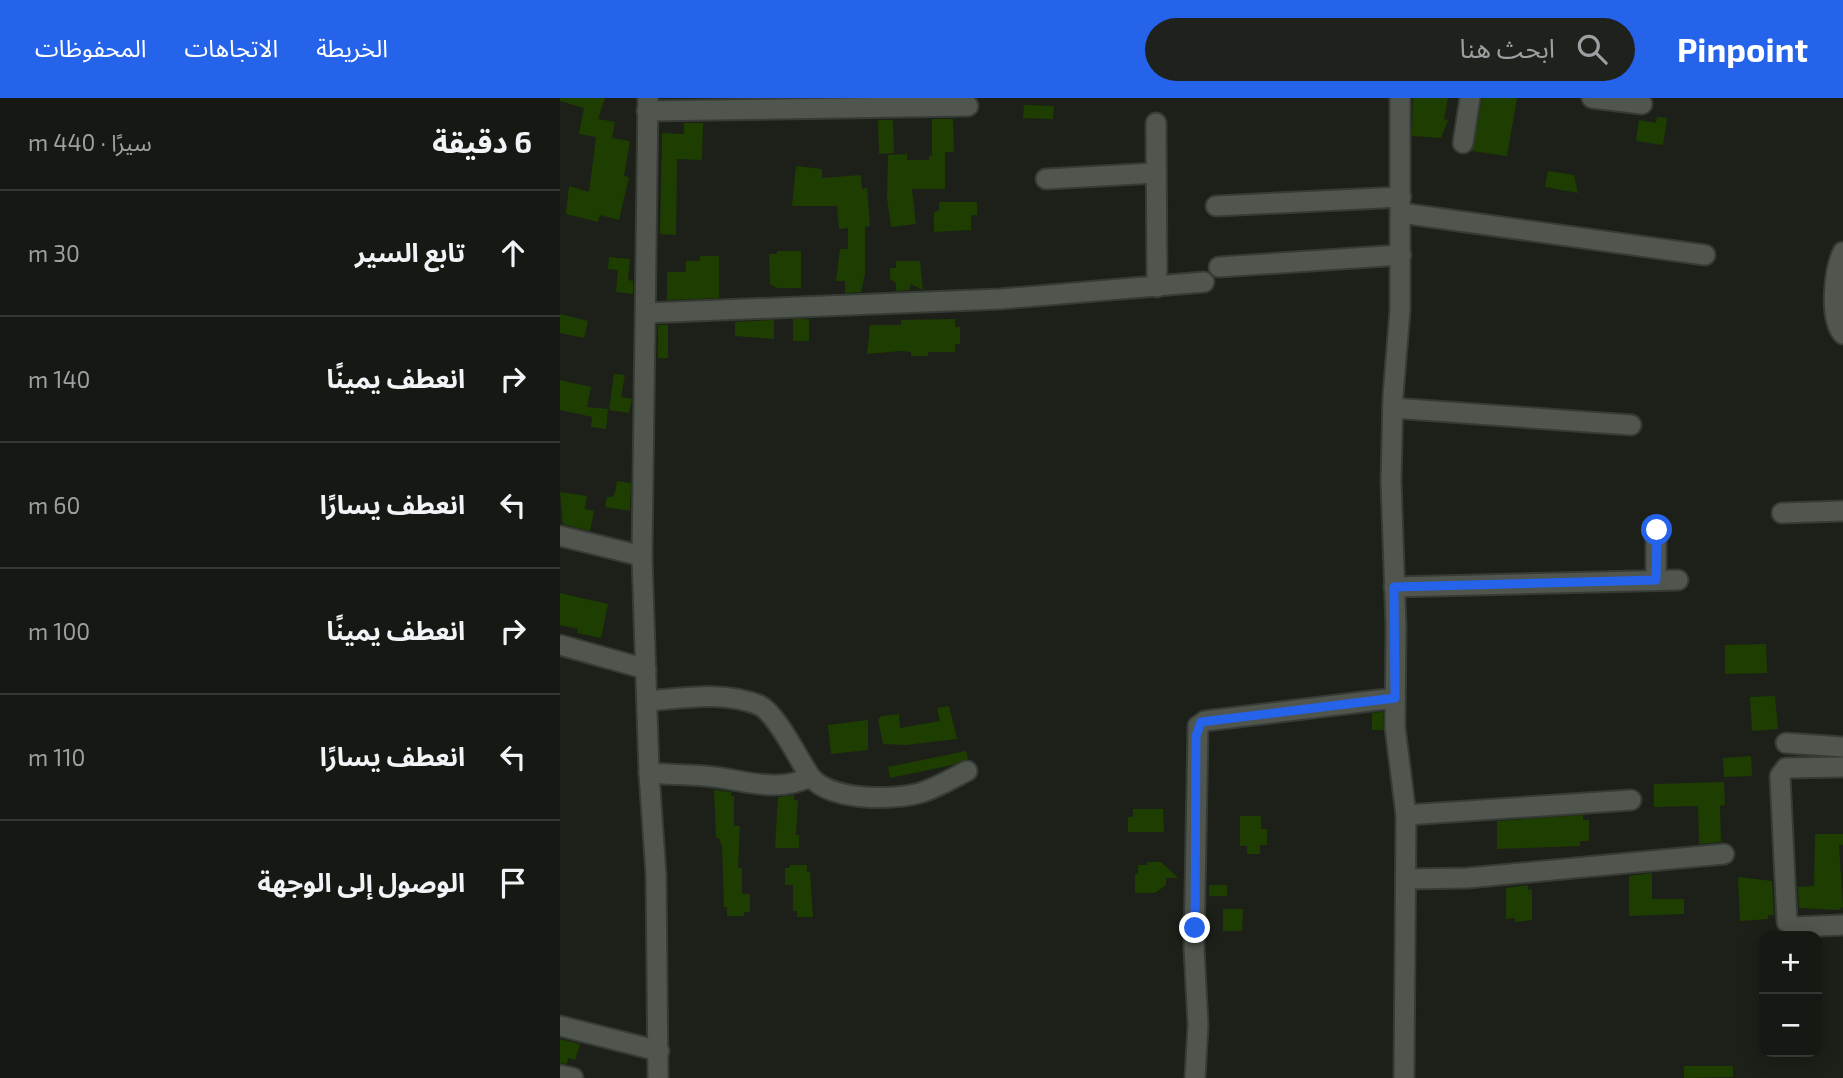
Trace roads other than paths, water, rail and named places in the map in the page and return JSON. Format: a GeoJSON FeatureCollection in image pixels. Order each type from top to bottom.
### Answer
{"type":"FeatureCollection","features":[{"type":"Feature","properties":{"kind":"street"},"geometry":{"type":"LineString","coordinates":[[1400,98],[1401,255],[1391,481],[1395,727],[1406,815],[1404,1078]]}},
{"type":"Feature","properties":{"kind":"street"},"geometry":{"type":"LineString","coordinates":[[1463,143],[1470,98]]}},
{"type":"Feature","properties":{"kind":"street"},"geometry":{"type":"LineString","coordinates":[[1592,98],[1642,104]]}},
{"type":"Feature","properties":{"kind":"street"},"geometry":{"type":"LineString","coordinates":[[658,1078],[656,874],[649,774],[642,556],[647,104],[968,106]]}},
{"type":"Feature","properties":{"kind":"street"},"geometry":{"type":"LineString","coordinates":[[1156,123],[1157,287]]}},
{"type":"Feature","properties":{"kind":"street"},"geometry":{"type":"LineString","coordinates":[[1046,179],[1156,173]]}},
{"type":"Feature","properties":{"kind":"street"},"geometry":{"type":"LineString","coordinates":[[1216,205],[1401,205],[1705,255]]}},
{"type":"Feature","properties":{"kind":"street"},"geometry":{"type":"LineString","coordinates":[[1843,252],[1835,268],[1836,323],[1843,334]]}},
{"type":"Feature","properties":{"kind":"street"},"geometry":{"type":"LineString","coordinates":[[1219,267],[1401,255]]}},
{"type":"Feature","properties":{"kind":"street"},"geometry":{"type":"LineString","coordinates":[[646,313],[1000,299],[1205,282]]}},
{"type":"Feature","properties":{"kind":"street"},"geometry":{"type":"LineString","coordinates":[[1393,408],[1631,425]]}},
{"type":"Feature","properties":{"kind":"street"},"geometry":{"type":"LineString","coordinates":[[1782,513],[1843,511]]}},
{"type":"Feature","properties":{"kind":"street"},"geometry":{"type":"LineString","coordinates":[[1656,580],[1657,530]]}},
{"type":"Feature","properties":{"kind":"street"},"geometry":{"type":"LineString","coordinates":[[560,537],[642,556]]}},
{"type":"Feature","properties":{"kind":"street"},"geometry":{"type":"LineString","coordinates":[[1394,587],[1678,580]]}},
{"type":"Feature","properties":{"kind":"street"},"geometry":{"type":"LineString","coordinates":[[560,645],[646,669]]}},
{"type":"Feature","properties":{"kind":"street"},"geometry":{"type":"LineString","coordinates":[[648,701],[728,695],[761,706],[784,730],[810,777],[822,788],[879,799],[923,792],[967,771]]}},
{"type":"Feature","properties":{"kind":"street"},"geometry":{"type":"LineString","coordinates":[[1195,1078],[1198,726],[1205,720],[1395,698]]}},
{"type":"Feature","properties":{"kind":"street"},"geometry":{"type":"LineString","coordinates":[[1786,743],[1843,747]]}},
{"type":"Feature","properties":{"kind":"street"},"geometry":{"type":"LineString","coordinates":[[1843,766],[1786,768],[1780,776],[1786,919],[1795,927],[1843,925]]}},
{"type":"Feature","properties":{"kind":"street"},"geometry":{"type":"LineString","coordinates":[[649,774],[714,777],[757,785],[794,784],[810,777]]}},
{"type":"Feature","properties":{"kind":"street"},"geometry":{"type":"LineString","coordinates":[[1406,815],[1631,800]]}},
{"type":"Feature","properties":{"kind":"street"},"geometry":{"type":"LineString","coordinates":[[1406,879],[1467,878],[1724,854]]}},
{"type":"Feature","properties":{"kind":"street"},"geometry":{"type":"LineString","coordinates":[[560,1026],[659,1051]]}},
{"type":"Feature","properties":{"kind":"street"},"geometry":{"type":"LineString","coordinates":[[560,1075],[573,1078]]}}]}
